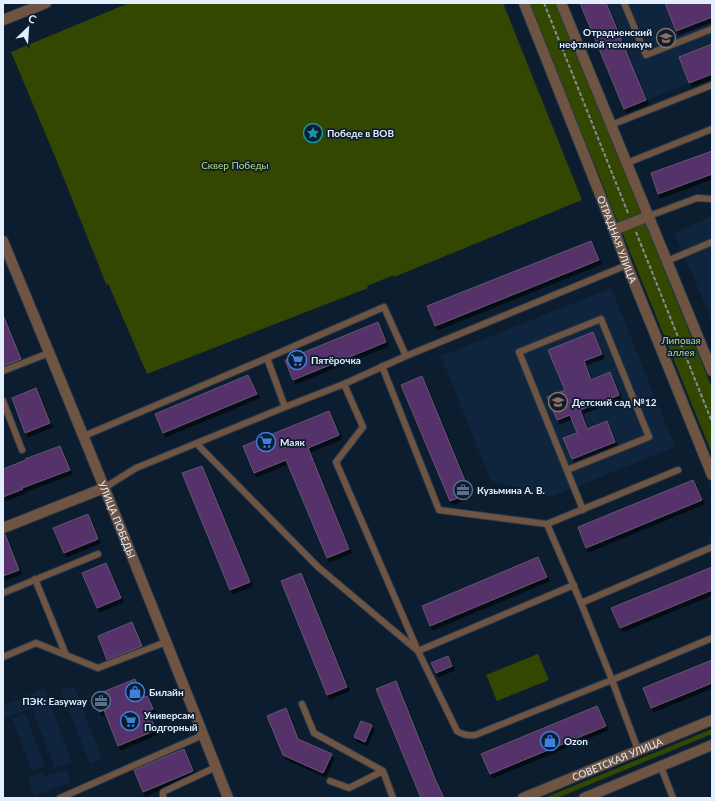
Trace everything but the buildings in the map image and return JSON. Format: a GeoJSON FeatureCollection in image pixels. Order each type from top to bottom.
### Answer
{"type":"FeatureCollection","features":[{"type":"Feature","properties":{"kind":"street"},"geometry":{"type":"LineString","coordinates":[[3,20],[46,3]]}},
{"type":"Feature","properties":{"kind":"street","name":"ОТРАДНАЯ УЛИЦА"},"geometry":{"type":"LineString","coordinates":[[524,3],[627,265],[712,475]]}},
{"type":"Feature","properties":{"kind":"street"},"geometry":{"type":"LineString","coordinates":[[562,3],[712,371]]}},
{"type":"Feature","properties":{"kind":"street"},"geometry":{"type":"LineString","coordinates":[[614,230],[649,216]]}},
{"type":"Feature","properties":{"kind":"street","name":"УЛИЦА ПОБЕДЫ"},"geometry":{"type":"LineString","coordinates":[[3,241],[84,436],[228,798]]}},
{"type":"Feature","properties":{"kind":"street"},"geometry":{"type":"LineString","coordinates":[[3,528],[104,488]]}},
{"type":"Feature","properties":{"kind":"street","name":"СОВЕТСКАЯ УЛИЦА"},"geometry":{"type":"LineString","coordinates":[[523,798],[712,720]]}},
{"type":"Feature","properties":{"kind":"street"},"geometry":{"type":"LineString","coordinates":[[584,798],[712,745]]}},
{"type":"Feature","properties":{"kind":"lane"},"geometry":{"type":"LineString","coordinates":[[624,3],[646,55],[712,29]]}},
{"type":"Feature","properties":{"kind":"lane"},"geometry":{"type":"LineString","coordinates":[[611,124],[712,85]]}},
{"type":"Feature","properties":{"kind":"lane"},"geometry":{"type":"LineString","coordinates":[[627,163],[712,130]]}},
{"type":"Feature","properties":{"kind":"lane"},"geometry":{"type":"LineString","coordinates":[[649,216],[698,198],[712,199]]}},
{"type":"Feature","properties":{"kind":"lane"},"geometry":{"type":"LineString","coordinates":[[667,261],[712,242]]}},
{"type":"Feature","properties":{"kind":"lane"},"geometry":{"type":"LineString","coordinates":[[104,488],[136,468],[344,384],[382,366],[627,265]]}},
{"type":"Feature","properties":{"kind":"lane"},"geometry":{"type":"LineString","coordinates":[[84,436],[384,307],[406,356]]}},
{"type":"Feature","properties":{"kind":"lane"},"geometry":{"type":"LineString","coordinates":[[567,470],[649,437],[601,319],[519,352],[583,510]]}},
{"type":"Feature","properties":{"kind":"lane"},"geometry":{"type":"LineString","coordinates":[[3,371],[49,353]]}},
{"type":"Feature","properties":{"kind":"lane"},"geometry":{"type":"LineString","coordinates":[[267,358],[285,407]]}},
{"type":"Feature","properties":{"kind":"lane"},"geometry":{"type":"LineString","coordinates":[[382,366],[439,510],[547,524],[678,470]]}},
{"type":"Feature","properties":{"kind":"lane"},"geometry":{"type":"LineString","coordinates":[[344,384],[363,427],[336,462],[418,651],[457,731],[469,736],[475,735],[712,638]]}},
{"type":"Feature","properties":{"kind":"lane"},"geometry":{"type":"LineString","coordinates":[[3,401],[22,450]]}},
{"type":"Feature","properties":{"kind":"lane"},"geometry":{"type":"LineString","coordinates":[[196,444],[318,567],[418,651]]}},
{"type":"Feature","properties":{"kind":"lane"},"geometry":{"type":"LineString","coordinates":[[547,524],[581,603],[638,750]]}},
{"type":"Feature","properties":{"kind":"lane"},"geometry":{"type":"LineString","coordinates":[[581,603],[712,548]]}},
{"type":"Feature","properties":{"kind":"lane"},"geometry":{"type":"LineString","coordinates":[[3,593],[98,554]]}},
{"type":"Feature","properties":{"kind":"lane"},"geometry":{"type":"LineString","coordinates":[[35,579],[66,655]]}},
{"type":"Feature","properties":{"kind":"lane"},"geometry":{"type":"LineString","coordinates":[[418,651],[574,586]]}},
{"type":"Feature","properties":{"kind":"lane"},"geometry":{"type":"LineString","coordinates":[[3,657],[36,643],[98,668],[166,642]]}},
{"type":"Feature","properties":{"kind":"lane"},"geometry":{"type":"LineString","coordinates":[[302,704],[314,733],[383,771],[394,798]]}},
{"type":"Feature","properties":{"kind":"lane"},"geometry":{"type":"LineString","coordinates":[[60,798],[203,735]]}},
{"type":"Feature","properties":{"kind":"lane"},"geometry":{"type":"LineString","coordinates":[[163,798],[163,792],[216,767]]}},
{"type":"Feature","properties":{"kind":"lane"},"geometry":{"type":"LineString","coordinates":[[661,767],[673,798]]}},
{"type":"Feature","properties":{"kind":"lane"},"geometry":{"type":"LineString","coordinates":[[330,781],[349,788],[383,771]]}},
{"type":"Feature","properties":{"kind":"shaded area","name":"Отрадненский нефтяной техникум"},"geometry":{"type":"Polygon","coordinates":[[[606,3],[712,3],[712,74],[646,100],[606,3]]]}},
{"type":"Feature","properties":{"kind":"shaded area"},"geometry":{"type":"Polygon","coordinates":[[[712,216],[712,320],[674,233],[712,216]]]}},
{"type":"Feature","properties":{"kind":"shaded area","name":"Детский сад №12"},"geometry":{"type":"Polygon","coordinates":[[[611,288],[675,447],[551,497],[491,481],[441,356],[611,288]]]}},
{"type":"Feature","properties":{"kind":"shaded area"},"geometry":{"type":"Polygon","coordinates":[[[74,686],[102,759],[90,764],[61,691],[74,686]]]}},
{"type":"Feature","properties":{"kind":"shaded area"},"geometry":{"type":"Polygon","coordinates":[[[44,689],[72,762],[55,768],[32,708],[5,718],[3,712],[3,705],[44,689]]]}},
{"type":"Feature","properties":{"kind":"shaded area"},"geometry":{"type":"Polygon","coordinates":[[[25,713],[45,766],[32,771],[12,718],[25,713]]]}},
{"type":"Feature","properties":{"kind":"shaded area"},"geometry":{"type":"Polygon","coordinates":[[[66,769],[71,782],[34,796],[28,778],[42,773],[44,777],[66,769]]]}},
{"type":"Feature","properties":{"kind":"green space","name":"Сквер Победы"},"geometry":{"type":"Polygon","coordinates":[[[129,3],[503,3],[582,200],[394,277],[394,275],[367,286],[368,288],[147,374],[108,283],[107,286],[11,52],[129,3]]]}},
{"type":"Feature","properties":{"kind":"green space","name":"Липовая аллея"},"geometry":{"type":"Polygon","coordinates":[[[529,3],[556,3],[712,388],[712,454],[529,3]]]}},
{"type":"Feature","properties":{"kind":"green space"},"geometry":{"type":"Polygon","coordinates":[[[538,654],[549,680],[497,701],[486,675],[538,654]]]}},
{"type":"Feature","properties":{"kind":"green space"},"geometry":{"type":"Polygon","coordinates":[[[712,729],[712,734],[557,798],[544,798],[712,729]]]}},
{"type":"Feature","properties":{"kind":"place","name":"Отрадненский нефтяной техникум"},"geometry":{"type":"Point","coordinates":[666,38]}},
{"type":"Feature","properties":{"kind":"place","name":"Победе в ВОВ"},"geometry":{"type":"Point","coordinates":[313,133]}},
{"type":"Feature","properties":{"kind":"place","name":"Пятёрочка"},"geometry":{"type":"Point","coordinates":[297,360]}},
{"type":"Feature","properties":{"kind":"place","name":"Детский сад №12"},"geometry":{"type":"Point","coordinates":[558,402]}},
{"type":"Feature","properties":{"kind":"place","name":"Маяк"},"geometry":{"type":"Point","coordinates":[266,442]}},
{"type":"Feature","properties":{"kind":"place","name":"Кузьмина А. В."},"geometry":{"type":"Point","coordinates":[463,490]}},
{"type":"Feature","properties":{"kind":"place","name":"Билайн"},"geometry":{"type":"Point","coordinates":[135,692]}},
{"type":"Feature","properties":{"kind":"place","name":"ПЭК: Easyway"},"geometry":{"type":"Point","coordinates":[101,701]}},
{"type":"Feature","properties":{"kind":"place","name":"Универсам Подгорный"},"geometry":{"type":"Point","coordinates":[130,721]}},
{"type":"Feature","properties":{"kind":"place","name":"Ozon"},"geometry":{"type":"Point","coordinates":[550,741]}}]}
